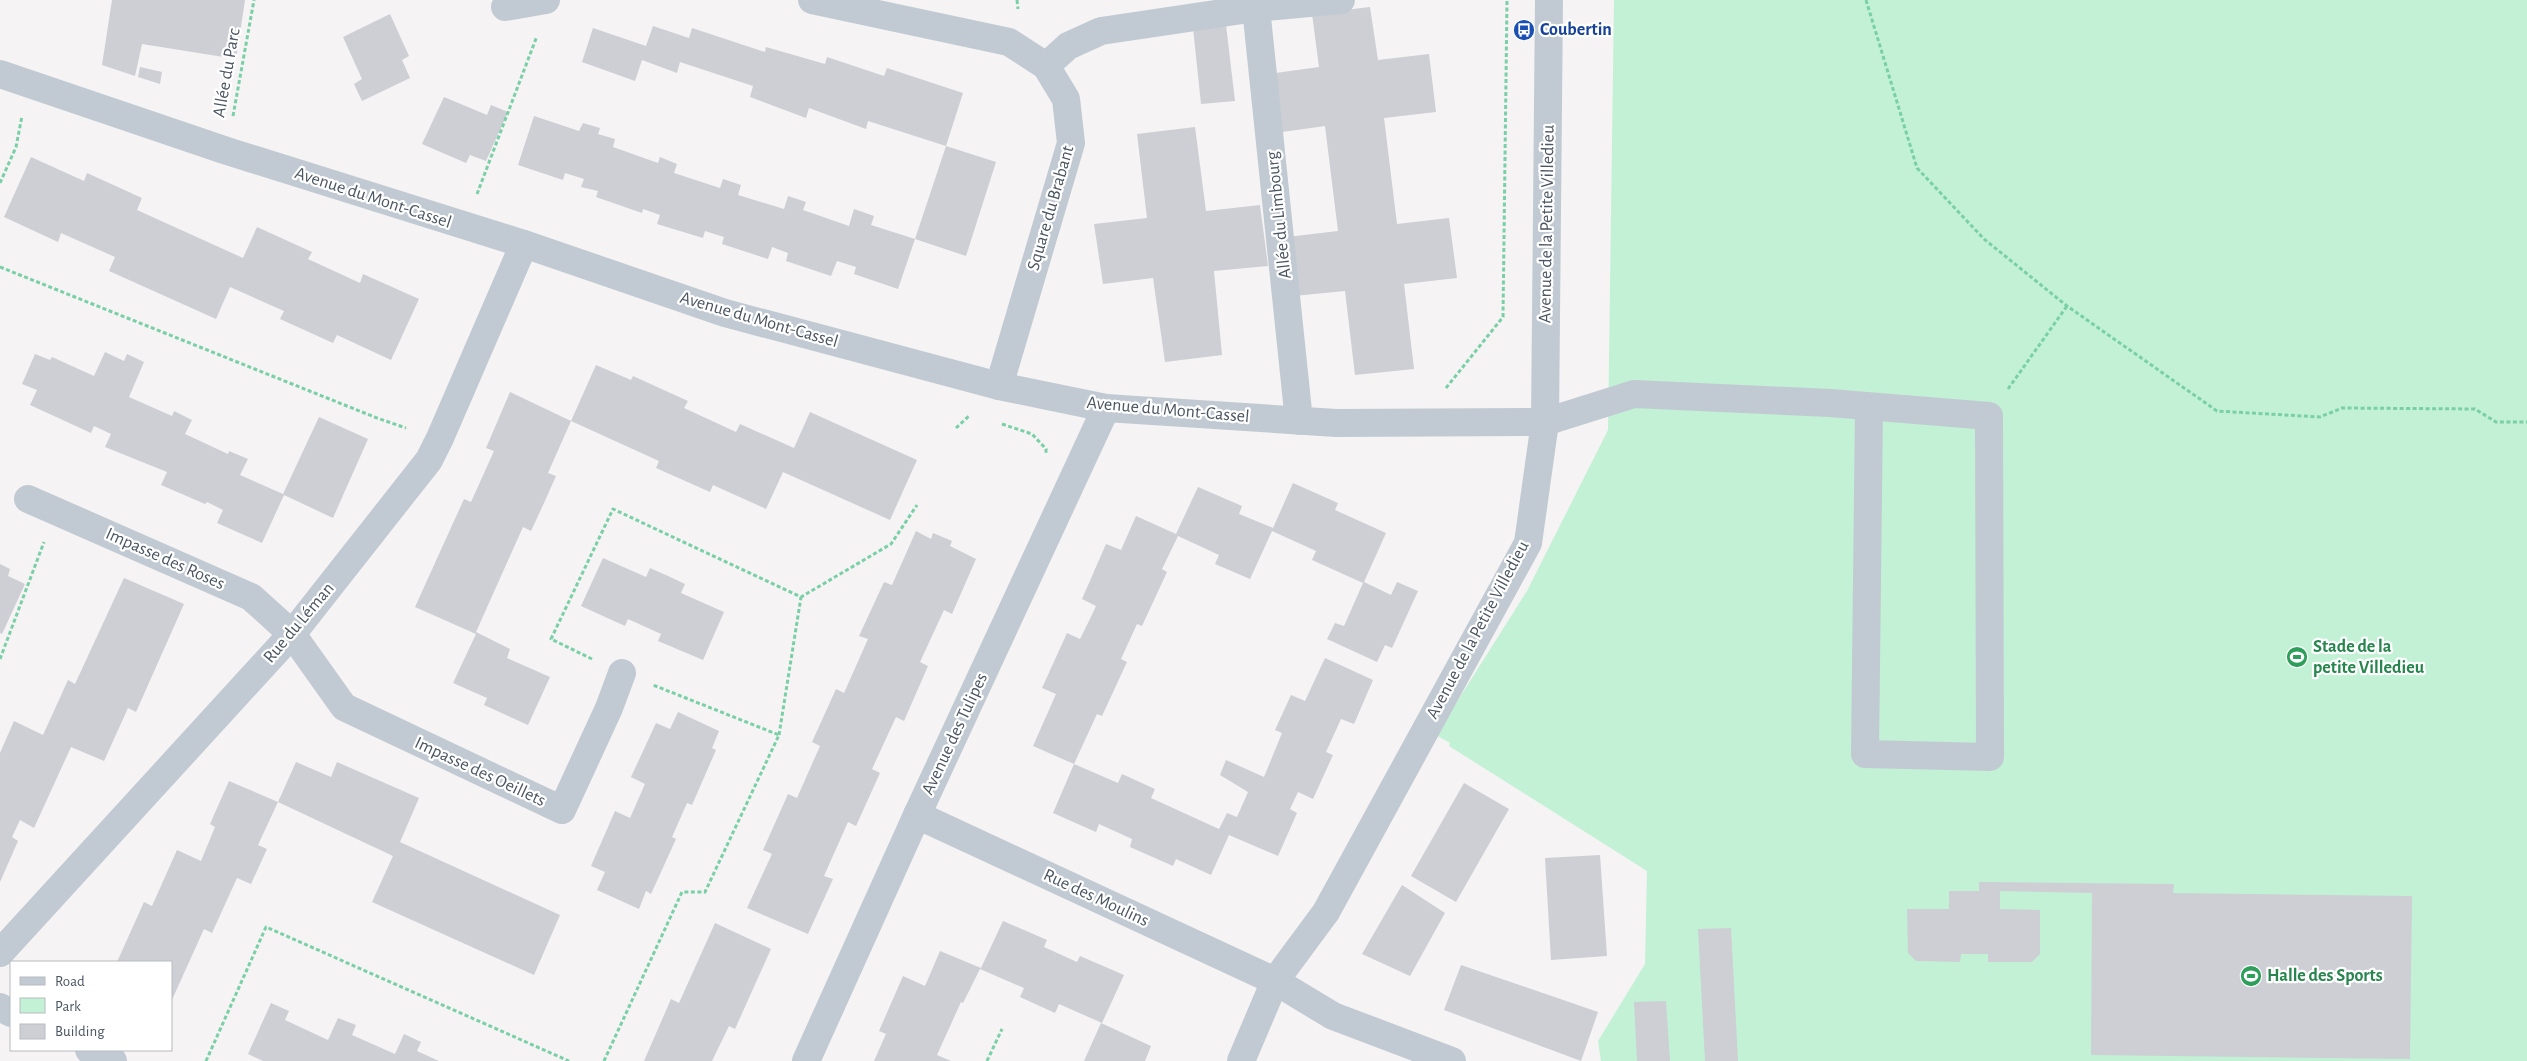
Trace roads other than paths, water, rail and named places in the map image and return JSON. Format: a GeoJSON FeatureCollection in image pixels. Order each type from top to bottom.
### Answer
{"type":"FeatureCollection","features":[{"type":"Feature","properties":{"kind":"street"},"geometry":{"type":"LineString","coordinates":[[505,7],[546,0]]}},
{"type":"Feature","properties":{"kind":"street","name":"Square du Brabant"},"geometry":{"type":"LineString","coordinates":[[812,0],[1009,42],[1046,66],[1066,99],[1072,143],[999,386]]}},
{"type":"Feature","properties":{"kind":"street"},"geometry":{"type":"LineString","coordinates":[[1046,66],[1068,46],[1101,31],[1256,8],[1341,0]]}},
{"type":"Feature","properties":{"kind":"street","name":"Avenue de la Petite Villedieu"},"geometry":{"type":"LineString","coordinates":[[1241,1061],[1275,981],[1326,912],[1528,543],[1545,422],[1550,0]]}},
{"type":"Feature","properties":{"kind":"street","name":"Allée du Limbourg"},"geometry":{"type":"LineString","coordinates":[[1256,8],[1300,422]]}},
{"type":"Feature","properties":{"kind":"street","name":"Avenue du Mont-Cassel"},"geometry":{"type":"LineString","coordinates":[[0,74],[227,151],[464,227],[524,244],[725,313],[999,386],[1106,408],[1300,422],[1545,422],[1634,394],[1869,406],[1989,416],[1990,757],[1865,754],[1869,406]]}},
{"type":"Feature","properties":{"kind":"street","name":"Rue du Léman"},"geometry":{"type":"LineString","coordinates":[[0,953],[292,634],[429,460],[524,244]]}},
{"type":"Feature","properties":{"kind":"street","name":"Avenue des Tulipes"},"geometry":{"type":"LineString","coordinates":[[806,1061],[917,815],[1106,408]]}},
{"type":"Feature","properties":{"kind":"street","name":"Impasse des Roses"},"geometry":{"type":"LineString","coordinates":[[28,499],[250,596],[292,634]]}},
{"type":"Feature","properties":{"kind":"street","name":"Impasse des Oeillets"},"geometry":{"type":"LineString","coordinates":[[292,634],[344,707],[562,810],[609,708],[622,673]]}},
{"type":"Feature","properties":{"kind":"street","name":"Rue des Moulins"},"geometry":{"type":"LineString","coordinates":[[917,815],[1275,981],[1334,1016],[1452,1061]]}},
{"type":"Feature","properties":{"kind":"street"},"geometry":{"type":"LineString","coordinates":[[91,1051],[113,1061]]}},
{"type":"Feature","properties":{"kind":"place","name":"Coubertin"},"geometry":{"type":"Point","coordinates":[1524,30]}},
{"type":"Feature","properties":{"kind":"place","name":"Stade de la petite Villedieu"},"geometry":{"type":"Point","coordinates":[2297,657]}},
{"type":"Feature","properties":{"kind":"place","name":"Halle des Sports"},"geometry":{"type":"Point","coordinates":[2251,976]}}]}
